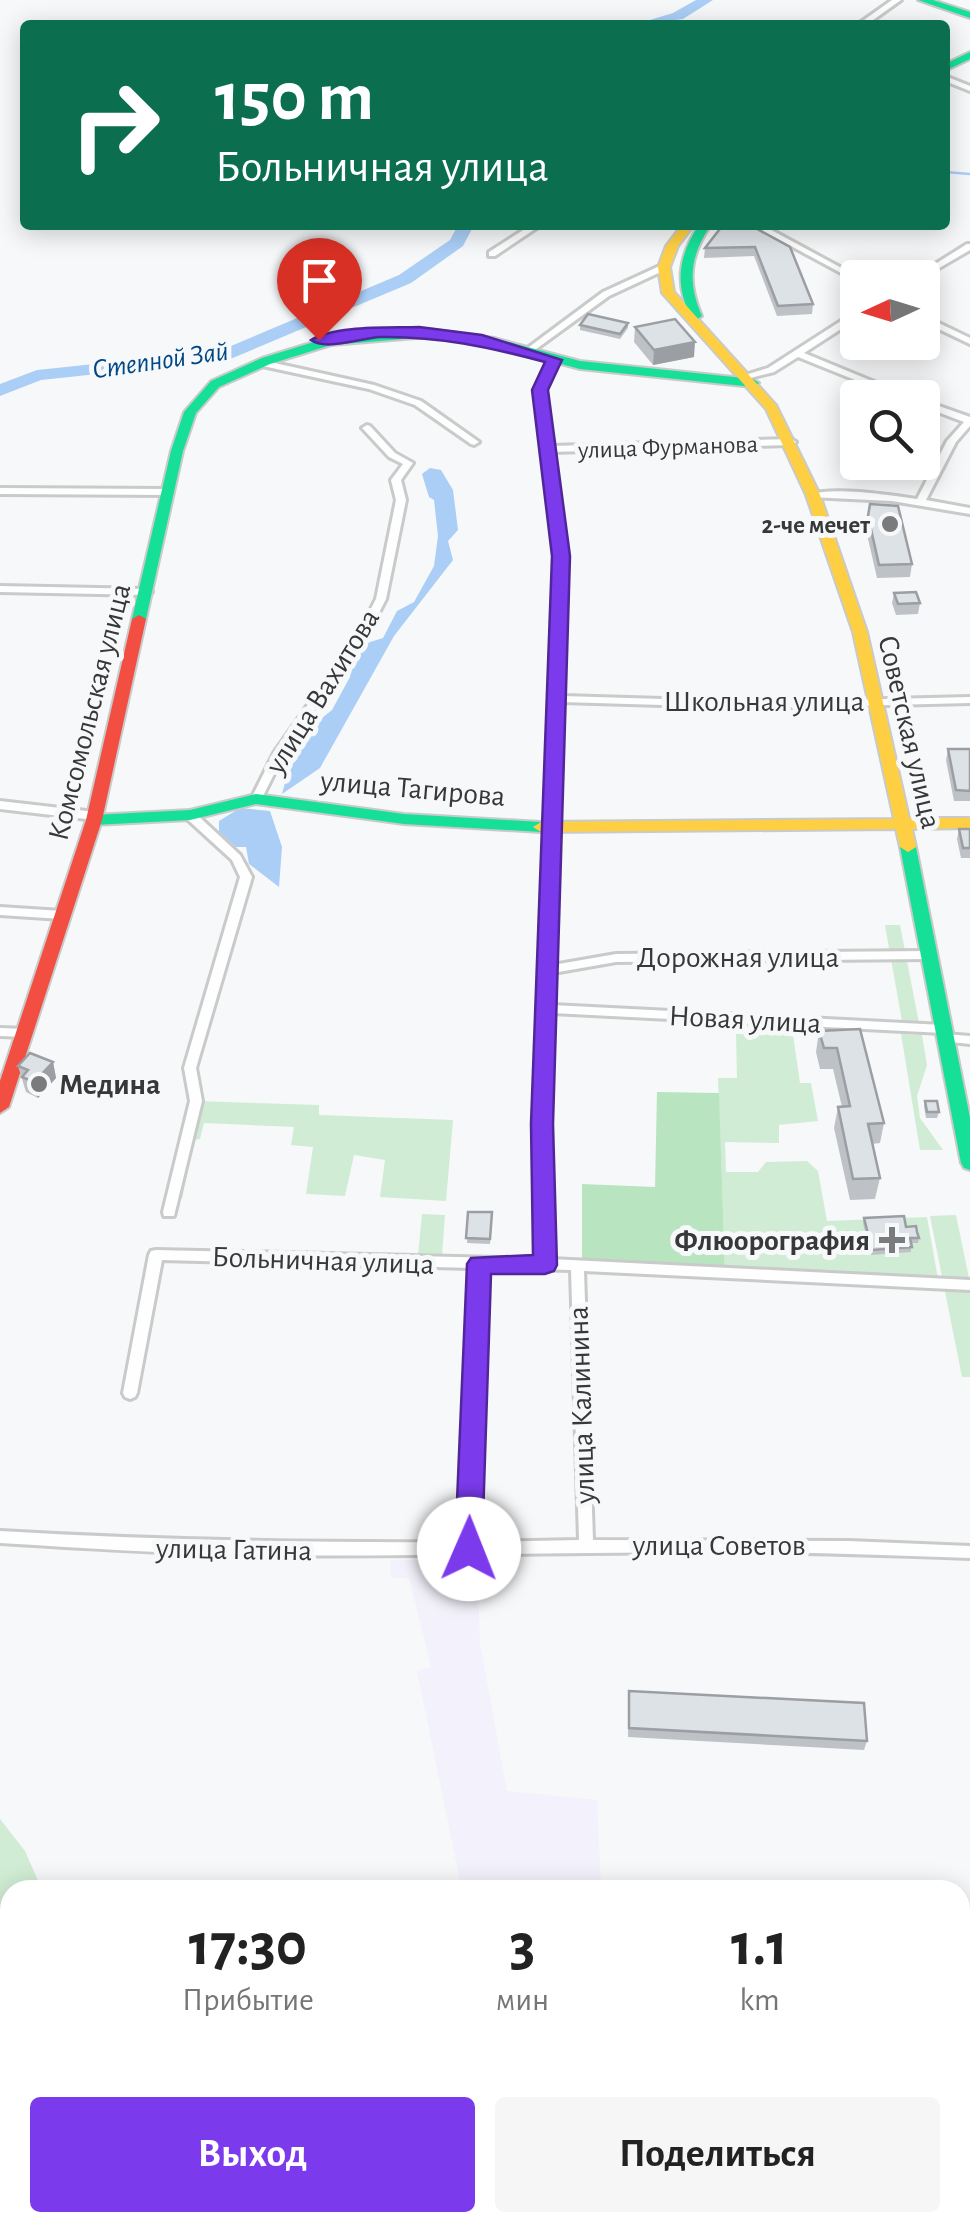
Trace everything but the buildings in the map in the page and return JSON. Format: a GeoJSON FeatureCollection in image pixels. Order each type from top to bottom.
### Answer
{"type":"FeatureCollection","features":[{"type":"Feature","properties":{"kind":"street"},"geometry":{"type":"LineString","coordinates":[[869,20],[897,0]]}},
{"type":"Feature","properties":{"kind":"street"},"geometry":{"type":"LineString","coordinates":[[923,0],[970,15]]}},
{"type":"Feature","properties":{"kind":"street"},"geometry":{"type":"LineString","coordinates":[[492,254],[529,230]]}},
{"type":"Feature","properties":{"kind":"street"},"geometry":{"type":"LineString","coordinates":[[529,350],[572,315],[606,294],[664,267],[672,246],[684,230]]}},
{"type":"Feature","properties":{"kind":"street","name":"Советская улица"},"geometry":{"type":"LineString","coordinates":[[702,230],[686,253],[682,278],[688,303],[716,346]]}},
{"type":"Feature","properties":{"kind":"street"},"geometry":{"type":"LineString","coordinates":[[765,230],[840,270]]}},
{"type":"Feature","properties":{"kind":"street"},"geometry":{"type":"LineString","coordinates":[[940,264],[970,246]]}},
{"type":"Feature","properties":{"kind":"street","name":"Советская улица"},"geometry":{"type":"LineString","coordinates":[[664,267],[672,300],[750,380],[791,442],[860,632],[970,1163]]}},
{"type":"Feature","properties":{"kind":"street"},"geometry":{"type":"LineString","coordinates":[[750,380],[840,325]]}},
{"type":"Feature","properties":{"kind":"street"},"geometry":{"type":"LineString","coordinates":[[940,326],[970,341]]}},
{"type":"Feature","properties":{"kind":"street","name":"Комсомольская улица"},"geometry":{"type":"LineString","coordinates":[[0,1107],[95,818],[168,492],[190,408],[202,390],[319,340],[419,332],[529,350],[554,360],[750,380]]}},
{"type":"Feature","properties":{"kind":"street"},"geometry":{"type":"LineString","coordinates":[[796,353],[864,380]]}},
{"type":"Feature","properties":{"kind":"street","name":"улица Калинина"},"geometry":{"type":"LineString","coordinates":[[545,1265],[542,1124],[561,556],[540,390],[554,360]]}},
{"type":"Feature","properties":{"kind":"street"},"geometry":{"type":"LineString","coordinates":[[260,364],[387,391],[439,414],[474,442]]}},
{"type":"Feature","properties":{"kind":"street"},"geometry":{"type":"LineString","coordinates":[[920,501],[952,441],[970,420],[940,409]]}},
{"type":"Feature","properties":{"kind":"street","name":"улица Вахитова"},"geometry":{"type":"LineString","coordinates":[[256,799],[278,753],[364,632],[387,583],[401,500],[396,480],[408,463],[392,455],[367,428]]}},
{"type":"Feature","properties":{"kind":"street","name":"улица Фурманова"},"geometry":{"type":"LineString","coordinates":[[546,449],[791,442]]}},
{"type":"Feature","properties":{"kind":"street"},"geometry":{"type":"LineString","coordinates":[[0,491],[168,492]]}},
{"type":"Feature","properties":{"kind":"street"},"geometry":{"type":"LineString","coordinates":[[813,495],[853,494],[970,511]]}},
{"type":"Feature","properties":{"kind":"street"},"geometry":{"type":"LineString","coordinates":[[0,589],[147,592]]}},
{"type":"Feature","properties":{"kind":"street","name":"Школьная улица"},"geometry":{"type":"LineString","coordinates":[[558,699],[766,704],[970,700]]}},
{"type":"Feature","properties":{"kind":"street","name":"улица Тагирова"},"geometry":{"type":"LineString","coordinates":[[95,818],[190,815],[256,799],[404,819],[550,827],[970,823]]}},
{"type":"Feature","properties":{"kind":"street"},"geometry":{"type":"LineString","coordinates":[[0,806],[95,818]]}},
{"type":"Feature","properties":{"kind":"street"},"geometry":{"type":"LineString","coordinates":[[169,1212],[196,1101],[190,1068],[246,878],[236,858],[190,815]]}},
{"type":"Feature","properties":{"kind":"street"},"geometry":{"type":"LineString","coordinates":[[0,912],[62,915]]}},
{"type":"Feature","properties":{"kind":"street","name":"Дорожная улица"},"geometry":{"type":"LineString","coordinates":[[548,970],[616,958],[929,955]]}},
{"type":"Feature","properties":{"kind":"street","name":"Новая улица"},"geometry":{"type":"LineString","coordinates":[[548,1009],[944,1033],[970,1040]]}},
{"type":"Feature","properties":{"kind":"street"},"geometry":{"type":"LineString","coordinates":[[0,1032],[26,1033]]}},
{"type":"Feature","properties":{"kind":"street","name":"Больничная улица"},"geometry":{"type":"LineString","coordinates":[[130,1393],[156,1255],[577,1265],[970,1285]]}},
{"type":"Feature","properties":{"kind":"street"},"geometry":{"type":"LineString","coordinates":[[469,1549],[480,1264]]}},
{"type":"Feature","properties":{"kind":"street","name":"улица Калинина"},"geometry":{"type":"LineString","coordinates":[[577,1265],[586,1545]]}},
{"type":"Feature","properties":{"kind":"street","name":"улица Гатина"},"geometry":{"type":"LineString","coordinates":[[0,1537],[115,1547],[469,1549]]}},
{"type":"Feature","properties":{"kind":"street","name":"улица Советов"},"geometry":{"type":"LineString","coordinates":[[469,1549],[586,1545],[858,1546],[970,1552]]}},
{"type":"Feature","properties":{"kind":"shaded area"},"geometry":{"type":"Polygon","coordinates":[[[390,1560],[489,1560],[489,1582],[478,1585],[480,1643],[507,1791],[597,1800],[601,1880],[460,1880],[417,1671],[431,1667],[409,1578],[391,1578],[390,1560]]]}},
{"type":"Feature","properties":{"kind":"green space"},"geometry":{"type":"Polygon","coordinates":[[[885,925],[900,925],[920,1028],[903,1027],[885,925]]]}},
{"type":"Feature","properties":{"kind":"green space"},"geometry":{"type":"Polygon","coordinates":[[[736,1034],[793,1035],[800,1083],[811,1083],[818,1121],[779,1125],[779,1143],[725,1142],[726,1172],[758,1172],[766,1162],[807,1161],[818,1171],[827,1221],[927,1217],[938,1279],[725,1266],[718,1078],[737,1078],[736,1034]]]}},
{"type":"Feature","properties":{"kind":"green space"},"geometry":{"type":"Polygon","coordinates":[[[901,1034],[922,1035],[927,1065],[917,1096],[920,1118],[943,1150],[920,1150],[901,1034]]]}},
{"type":"Feature","properties":{"kind":"green space"},"geometry":{"type":"Polygon","coordinates":[[[657,1092],[719,1093],[725,1272],[582,1264],[582,1184],[655,1187],[657,1092]]]}},
{"type":"Feature","properties":{"kind":"green space"},"geometry":{"type":"Polygon","coordinates":[[[196,1101],[319,1105],[319,1115],[453,1120],[446,1201],[380,1197],[385,1160],[354,1155],[345,1196],[306,1194],[313,1147],[291,1145],[294,1127],[204,1123],[200,1139],[194,1140],[182,1199],[172,1199],[196,1101]]]}},
{"type":"Feature","properties":{"kind":"green space"},"geometry":{"type":"Polygon","coordinates":[[[422,1214],[445,1215],[442,1255],[418,1255],[422,1214]]]}},
{"type":"Feature","properties":{"kind":"green space"},"geometry":{"type":"Polygon","coordinates":[[[956,1215],[970,1283],[970,1377],[962,1377],[930,1216],[956,1215]]]}},
{"type":"Feature","properties":{"kind":"green space"},"geometry":{"type":"Polygon","coordinates":[[[0,1819],[25,1851],[38,1880],[0,1880],[0,1819]]]}},
{"type":"Feature","properties":{"kind":"water"},"geometry":{"type":"Polygon","coordinates":[[[430,468],[441,470],[453,490],[458,530],[448,541],[453,560],[394,636],[320,768],[282,794],[288,772],[317,722],[332,710],[350,677],[353,660],[367,643],[383,638],[397,611],[414,602],[434,566],[438,536],[434,500],[429,497],[422,474],[430,468]]]}},
{"type":"Feature","properties":{"kind":"water"},"geometry":{"type":"Polygon","coordinates":[[[240,808],[270,811],[282,847],[279,887],[249,864],[246,847],[236,847],[219,832],[219,821],[240,808]]]}},
{"type":"Feature","properties":{"kind":"waterway","name":"Степной Зай"},"geometry":{"type":"LineString","coordinates":[[661,20],[678,16],[706,0]]}},
{"type":"Feature","properties":{"kind":"waterway"},"geometry":{"type":"LineString","coordinates":[[950,172],[970,174]]}},
{"type":"Feature","properties":{"kind":"waterway","name":"Степной Зай"},"geometry":{"type":"LineString","coordinates":[[0,391],[37,375],[222,356],[405,279],[457,243],[464,230]]}},
{"type":"Feature","properties":{"kind":"traffic: fast"},"geometry":{"type":"LineString","coordinates":[[923,0],[970,15]]}},
{"type":"Feature","properties":{"kind":"traffic: fast"},"geometry":{"type":"LineString","coordinates":[[950,65],[970,55]]}},
{"type":"Feature","properties":{"kind":"traffic: fast"},"geometry":{"type":"LineString","coordinates":[[696,316],[685,280],[688,258],[701,230]]}},
{"type":"Feature","properties":{"kind":"traffic: fast"},"geometry":{"type":"LineString","coordinates":[[139,619],[177,451],[190,412],[215,384],[266,361],[330,341],[428,333],[494,342],[580,365],[753,383]]}},
{"type":"Feature","properties":{"kind":"traffic: fast"},"geometry":{"type":"LineString","coordinates":[[94,820],[190,815],[256,799],[404,819],[541,827]]}},
{"type":"Feature","properties":{"kind":"traffic: fast"},"geometry":{"type":"LineString","coordinates":[[908,847],[970,1163]]}},
{"type":"Feature","properties":{"kind":"traffic: slow"},"geometry":{"type":"LineString","coordinates":[[684,230],[672,246],[664,267],[668,293],[772,408],[813,495],[860,632],[908,847]]}},
{"type":"Feature","properties":{"kind":"traffic: slow"},"geometry":{"type":"LineString","coordinates":[[541,827],[970,823]]}},
{"type":"Feature","properties":{"kind":"traffic: jam"},"geometry":{"type":"LineString","coordinates":[[0,1107],[94,820],[139,619]]}},
{"type":"Feature","properties":{"kind":"place","name":"2-че мечет"},"geometry":{"type":"Point","coordinates":[890,524]}},
{"type":"Feature","properties":{"kind":"place","name":"Медина"},"geometry":{"type":"Point","coordinates":[39,1084]}},
{"type":"Feature","properties":{"kind":"place","name":"Флюорография"},"geometry":{"type":"Point","coordinates":[892,1240]}},
{"type":"Feature","properties":{"kind":"route"},"geometry":{"type":"LineString","coordinates":[[319,340],[419,332],[482,340],[554,360],[540,390],[561,556],[542,1124],[545,1265],[480,1264],[471,1418],[469,1549]]}}]}
